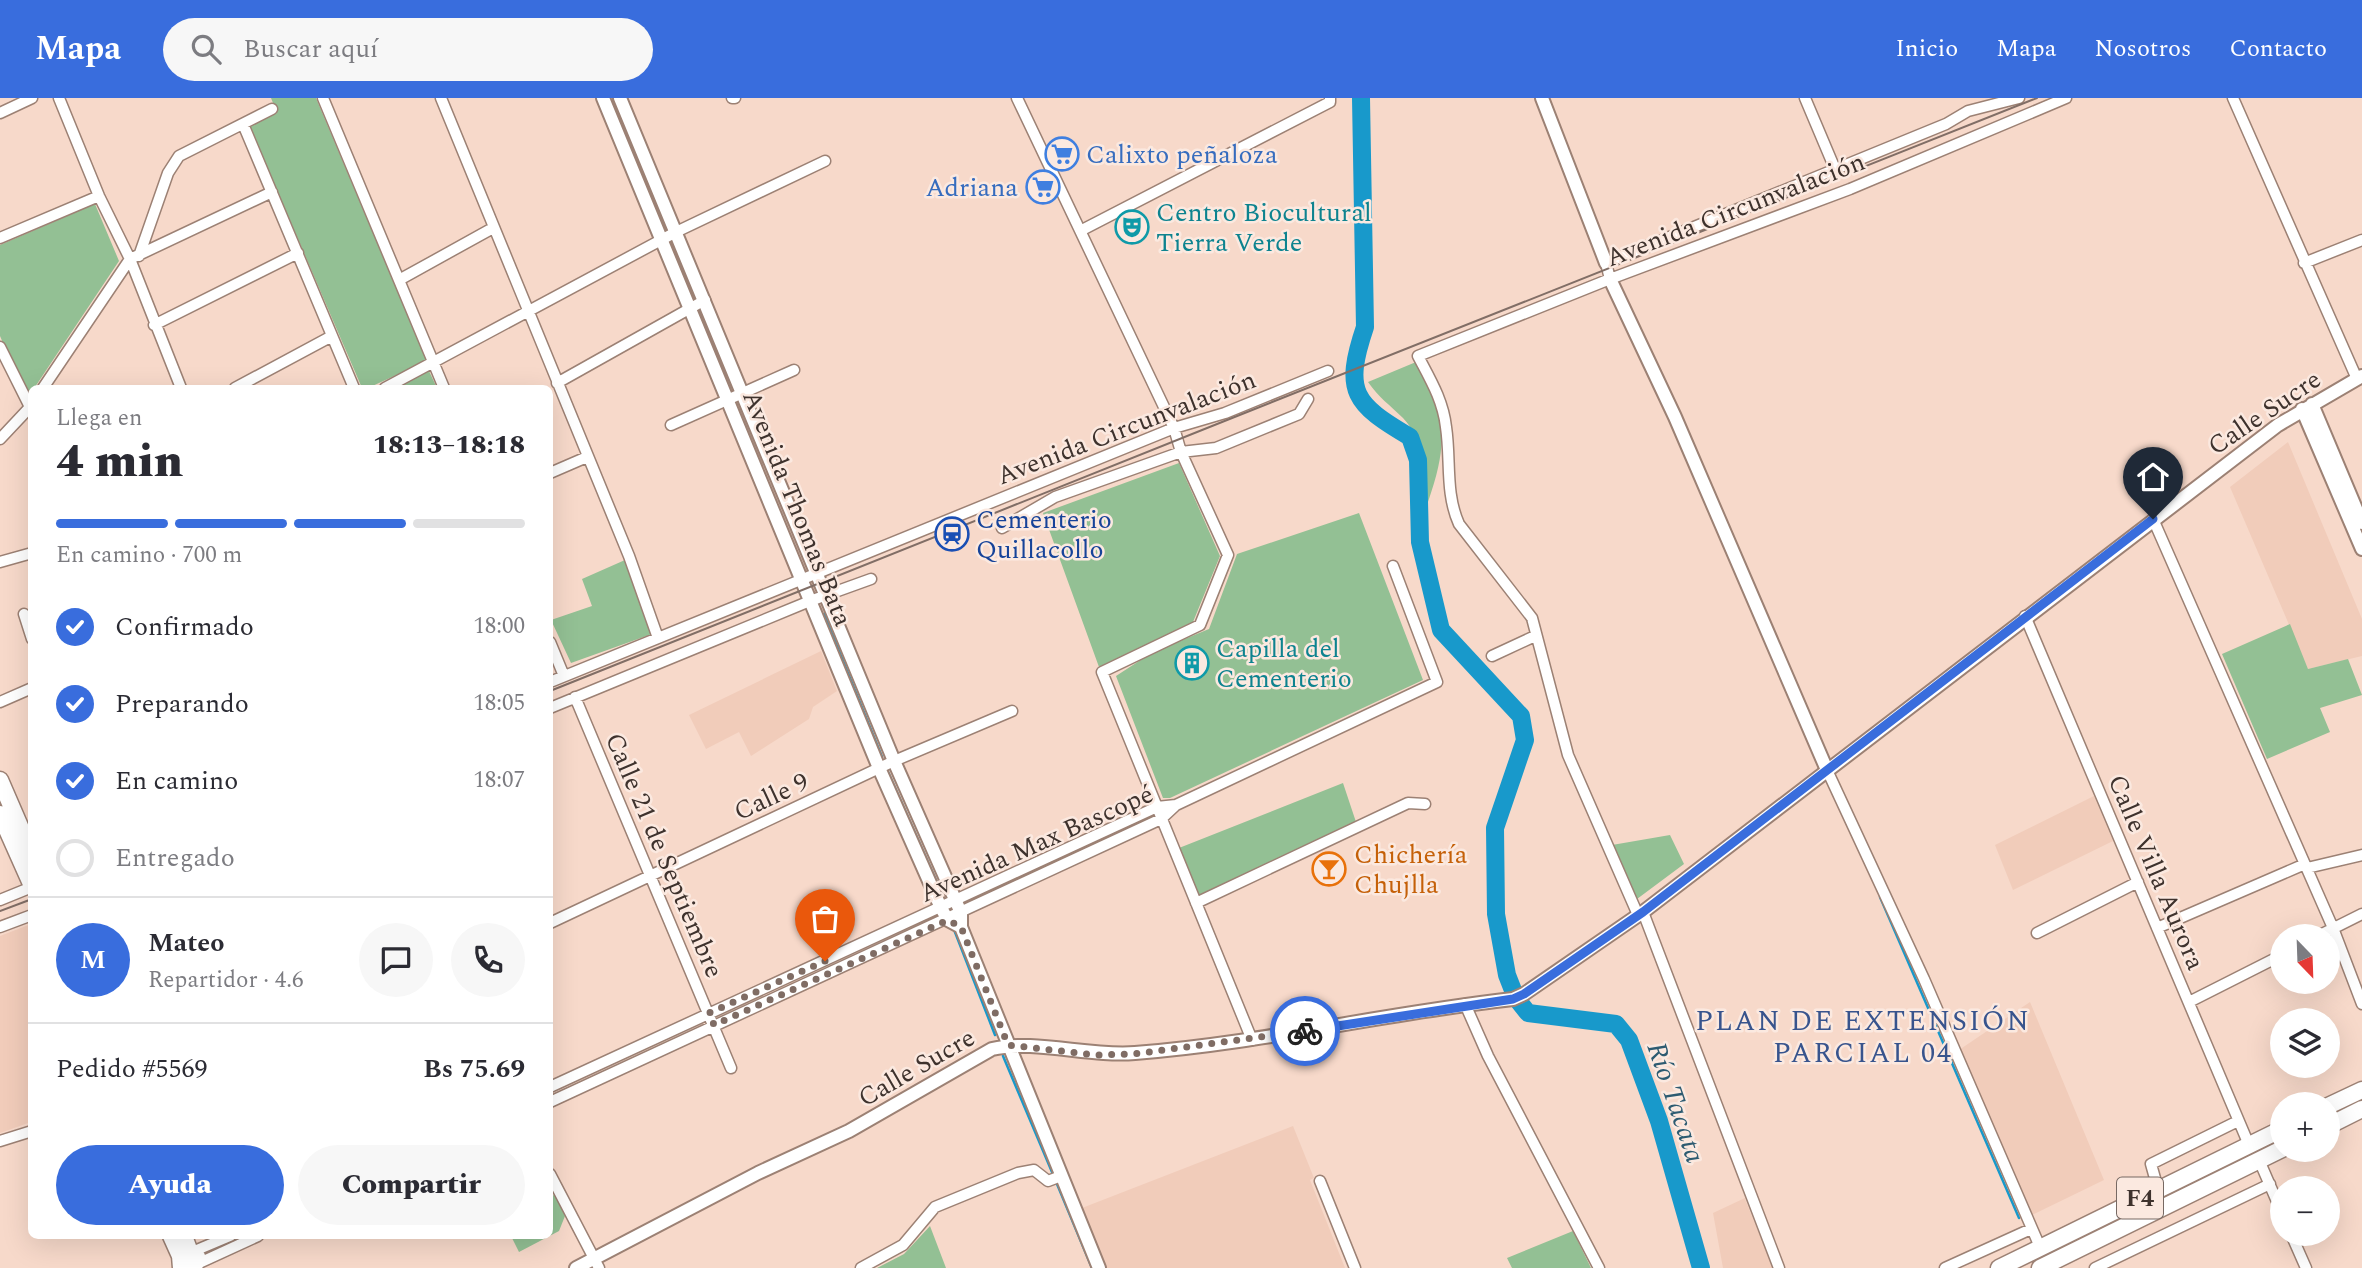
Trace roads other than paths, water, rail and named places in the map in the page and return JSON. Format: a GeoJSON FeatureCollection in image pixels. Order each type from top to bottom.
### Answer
{"type":"FeatureCollection","features":[{"type":"Feature","properties":{"kind":"highway"},"geometry":{"type":"LineString","coordinates":[[0,780],[28,845]]}},
{"type":"Feature","properties":{"kind":"highway"},"geometry":{"type":"LineString","coordinates":[[0,814],[28,878]]}},
{"type":"Feature","properties":{"kind":"highway"},"geometry":{"type":"LineString","coordinates":[[2340,1101],[2362,1090]]}},
{"type":"Feature","properties":{"kind":"highway"},"geometry":{"type":"LineString","coordinates":[[2340,1120],[2362,1109]]}},
{"type":"Feature","properties":{"kind":"highway","name":"F4"},"geometry":{"type":"LineString","coordinates":[[1999,1268],[2270,1135]]}},
{"type":"Feature","properties":{"kind":"highway","name":"F4"},"geometry":{"type":"LineString","coordinates":[[2040,1268],[2270,1155]]}},
{"type":"Feature","properties":{"kind":"highway"},"geometry":{"type":"LineString","coordinates":[[173,1239],[188,1263]]}},
{"type":"Feature","properties":{"kind":"highway"},"geometry":{"type":"LineString","coordinates":[[184,1239],[188,1263]]}},
{"type":"Feature","properties":{"kind":"main road","name":"Avenida Thomas Bata"},"geometry":{"type":"LineString","coordinates":[[603,98],[879,768],[948,920]]}},
{"type":"Feature","properties":{"kind":"main road","name":"Avenida Thomas Bata"},"geometry":{"type":"LineString","coordinates":[[620,98],[818,571],[894,761],[958,908],[961,927],[1099,1268]]}},
{"type":"Feature","properties":{"kind":"main road"},"geometry":{"type":"LineString","coordinates":[[1542,98],[1606,263]]}},
{"type":"Feature","properties":{"kind":"main road"},"geometry":{"type":"LineString","coordinates":[[1610,279],[1675,417],[1827,770]]}},
{"type":"Feature","properties":{"kind":"main road","name":"Calle Sucre"},"geometry":{"type":"LineString","coordinates":[[576,1268],[596,1263],[758,1173],[849,1131],[992,1049],[1008,1045],[1096,1055],[1134,1054],[1252,1040],[1518,997],[1640,913],[2153,519],[2307,406],[2360,378]]}},
{"type":"Feature","properties":{"kind":"main road"},"geometry":{"type":"LineString","coordinates":[[2307,406],[2362,523]]}},
{"type":"Feature","properties":{"kind":"main road"},"geometry":{"type":"LineString","coordinates":[[2307,406],[2362,548]]}},
{"type":"Feature","properties":{"kind":"main road"},"geometry":{"type":"LineString","coordinates":[[948,920],[961,927]]}},
{"type":"Feature","properties":{"kind":"street"},"geometry":{"type":"LineString","coordinates":[[0,113],[32,98]]}},
{"type":"Feature","properties":{"kind":"street"},"geometry":{"type":"LineString","coordinates":[[60,98],[99,196],[135,258],[154,325],[180,385]]}},
{"type":"Feature","properties":{"kind":"street"},"geometry":{"type":"LineString","coordinates":[[323,98],[443,385]]}},
{"type":"Feature","properties":{"kind":"street"},"geometry":{"type":"LineString","coordinates":[[441,98],[658,638]]}},
{"type":"Feature","properties":{"kind":"street"},"geometry":{"type":"LineString","coordinates":[[1017,98],[1174,428],[1181,452],[1228,555],[1200,625],[1102,672],[1252,1040]]}},
{"type":"Feature","properties":{"kind":"street"},"geometry":{"type":"LineString","coordinates":[[1082,230],[1330,102],[1329,98]]}},
{"type":"Feature","properties":{"kind":"street"},"geometry":{"type":"LineString","coordinates":[[1805,98],[1835,169]]}},
{"type":"Feature","properties":{"kind":"street","name":"Avenida Circunvalación"},"geometry":{"type":"LineString","coordinates":[[1606,263],[1835,169],[1988,101],[2019,98]]}},
{"type":"Feature","properties":{"kind":"street","name":"Avenida Circunvalación"},"geometry":{"type":"LineString","coordinates":[[1535,636],[1532,618],[1459,524],[1451,507],[1446,426],[1439,395],[1418,356],[1610,279],[1850,189],[2066,98]]}},
{"type":"Feature","properties":{"kind":"street"},"geometry":{"type":"LineString","coordinates":[[2233,98],[2304,263],[2360,378]]}},
{"type":"Feature","properties":{"kind":"street"},"geometry":{"type":"LineString","coordinates":[[45,385],[135,258],[168,173],[179,156],[272,109]]}},
{"type":"Feature","properties":{"kind":"street"},"geometry":{"type":"LineString","coordinates":[[243,124],[354,385]]}},
{"type":"Feature","properties":{"kind":"street"},"geometry":{"type":"LineString","coordinates":[[392,385],[662,239],[825,161]]}},
{"type":"Feature","properties":{"kind":"street"},"geometry":{"type":"LineString","coordinates":[[135,258],[272,192]]}},
{"type":"Feature","properties":{"kind":"street"},"geometry":{"type":"LineString","coordinates":[[0,238],[99,196]]}},
{"type":"Feature","properties":{"kind":"street"},"geometry":{"type":"LineString","coordinates":[[399,280],[493,228]]}},
{"type":"Feature","properties":{"kind":"street"},"geometry":{"type":"LineString","coordinates":[[2304,263],[2362,240]]}},
{"type":"Feature","properties":{"kind":"street"},"geometry":{"type":"LineString","coordinates":[[154,325],[298,253]]}},
{"type":"Feature","properties":{"kind":"street"},"geometry":{"type":"LineString","coordinates":[[1606,263],[1610,279]]}},
{"type":"Feature","properties":{"kind":"street"},"geometry":{"type":"LineString","coordinates":[[556,383],[705,300]]}},
{"type":"Feature","properties":{"kind":"street"},"geometry":{"type":"LineString","coordinates":[[241,385],[332,336]]}},
{"type":"Feature","properties":{"kind":"street"},"geometry":{"type":"LineString","coordinates":[[1,350],[28,402]]}},
{"type":"Feature","properties":{"kind":"street"},"geometry":{"type":"LineString","coordinates":[[671,425],[794,370]]}},
{"type":"Feature","properties":{"kind":"street","name":"Avenida Circunvalación"},"geometry":{"type":"LineString","coordinates":[[553,681],[1174,428],[1225,413],[1328,371]]}},
{"type":"Feature","properties":{"kind":"street","name":"Avenida Circunvalación"},"geometry":{"type":"LineString","coordinates":[[1002,528],[1055,497],[1181,452],[1216,448],[1299,414],[1308,399]]}},
{"type":"Feature","properties":{"kind":"street"},"geometry":{"type":"LineString","coordinates":[[0,439],[28,411]]}},
{"type":"Feature","properties":{"kind":"street"},"geometry":{"type":"LineString","coordinates":[[553,472],[587,457]]}},
{"type":"Feature","properties":{"kind":"street"},"geometry":{"type":"LineString","coordinates":[[2153,519],[2331,924]]}},
{"type":"Feature","properties":{"kind":"street"},"geometry":{"type":"LineString","coordinates":[[0,562],[28,554]]}},
{"type":"Feature","properties":{"kind":"street"},"geometry":{"type":"LineString","coordinates":[[1176,805],[1437,682],[1393,566]]}},
{"type":"Feature","properties":{"kind":"street"},"geometry":{"type":"LineString","coordinates":[[553,707],[827,594],[871,579]]}},
{"type":"Feature","properties":{"kind":"street"},"geometry":{"type":"LineString","coordinates":[[23,614],[28,628]]}},
{"type":"Feature","properties":{"kind":"street","name":"Calle Villa Aurora"},"geometry":{"type":"LineString","coordinates":[[2025,616],[2249,1145]]}},
{"type":"Feature","properties":{"kind":"street"},"geometry":{"type":"LineString","coordinates":[[1492,656],[1535,636],[1568,755],[1640,913],[1779,1268]]}},
{"type":"Feature","properties":{"kind":"street"},"geometry":{"type":"LineString","coordinates":[[553,649],[564,676]]}},
{"type":"Feature","properties":{"kind":"street"},"geometry":{"type":"LineString","coordinates":[[0,702],[28,690]]}},
{"type":"Feature","properties":{"kind":"street","name":"Calle 21 de Septiembre"},"geometry":{"type":"LineString","coordinates":[[575,697],[731,1068]]}},
{"type":"Feature","properties":{"kind":"street","name":"Calle 9"},"geometry":{"type":"LineString","coordinates":[[553,922],[894,761],[1012,711]]}},
{"type":"Feature","properties":{"kind":"street"},"geometry":{"type":"LineString","coordinates":[[1827,770],[1924,979],[2040,1248]]}},
{"type":"Feature","properties":{"kind":"street"},"geometry":{"type":"LineString","coordinates":[[1196,903],[1408,803],[1425,804]]}},
{"type":"Feature","properties":{"kind":"street","name":"Avenida Max Bascopé"},"geometry":{"type":"LineString","coordinates":[[553,1101],[948,920],[958,908],[1157,807],[1176,805]]}},
{"type":"Feature","properties":{"kind":"street","name":"Avenida Max Bascopé"},"geometry":{"type":"LineString","coordinates":[[553,1086],[941,908],[958,908],[1161,819],[1176,805]]}},
{"type":"Feature","properties":{"kind":"street"},"geometry":{"type":"LineString","coordinates":[[2157,928],[2306,866],[2362,856]]}},
{"type":"Feature","properties":{"kind":"street"},"geometry":{"type":"LineString","coordinates":[[2037,933],[2138,882]]}},
{"type":"Feature","properties":{"kind":"street"},"geometry":{"type":"LineString","coordinates":[[0,900],[28,889]]}},
{"type":"Feature","properties":{"kind":"street"},"geometry":{"type":"LineString","coordinates":[[2340,925],[2362,914]]}},
{"type":"Feature","properties":{"kind":"street"},"geometry":{"type":"LineString","coordinates":[[0,927],[28,916]]}},
{"type":"Feature","properties":{"kind":"street"},"geometry":{"type":"LineString","coordinates":[[2340,946],[2362,1004]]}},
{"type":"Feature","properties":{"kind":"street"},"geometry":{"type":"LineString","coordinates":[[2189,1002],[2270,961]]}},
{"type":"Feature","properties":{"kind":"street"},"geometry":{"type":"LineString","coordinates":[[1465,1004],[1488,1056],[1599,1268]]}},
{"type":"Feature","properties":{"kind":"street"},"geometry":{"type":"LineString","coordinates":[[2158,1189],[2151,1164],[2238,1121]]}},
{"type":"Feature","properties":{"kind":"street"},"geometry":{"type":"LineString","coordinates":[[0,1141],[28,1132]]}},
{"type":"Feature","properties":{"kind":"street"},"geometry":{"type":"LineString","coordinates":[[2095,1268],[2270,1184],[2259,1160]]}},
{"type":"Feature","properties":{"kind":"street"},"geometry":{"type":"LineString","coordinates":[[861,1268],[903,1245],[936,1207],[1018,1172],[1034,1170],[1048,1181],[1061,1176]]}},
{"type":"Feature","properties":{"kind":"street"},"geometry":{"type":"LineString","coordinates":[[553,1180],[596,1263]]}},
{"type":"Feature","properties":{"kind":"street"},"geometry":{"type":"LineString","coordinates":[[1321,1181],[1355,1268]]}},
{"type":"Feature","properties":{"kind":"street"},"geometry":{"type":"LineString","coordinates":[[1945,1268],[2031,1229]]}},
{"type":"Feature","properties":{"kind":"street"},"geometry":{"type":"LineString","coordinates":[[188,1263],[225,1239]]}},
{"type":"Feature","properties":{"kind":"street"},"geometry":{"type":"LineString","coordinates":[[188,1263],[250,1239]]}},
{"type":"Feature","properties":{"kind":"street"},"geometry":{"type":"LineString","coordinates":[[2296,1246],[2306,1268]]}},
{"type":"Feature","properties":{"kind":"waterway","name":"Río Tacata"},"geometry":{"type":"LineString","coordinates":[[1361,98],[1365,327],[1355,367],[1358,394],[1376,415],[1410,437],[1418,460],[1420,542],[1441,630],[1521,716],[1525,740],[1495,828],[1496,914],[1507,975],[1516,998],[1528,1013],[1616,1024],[1629,1040],[1659,1121],[1701,1268]]}},
{"type":"Feature","properties":{"kind":"waterway"},"geometry":{"type":"LineString","coordinates":[[824,614],[882,757]]}},
{"type":"Feature","properties":{"kind":"waterway"},"geometry":{"type":"LineString","coordinates":[[888,772],[942,894]]}},
{"type":"Feature","properties":{"kind":"waterway"},"geometry":{"type":"LineString","coordinates":[[1880,897],[2019,1218]]}},
{"type":"Feature","properties":{"kind":"waterway"},"geometry":{"type":"LineString","coordinates":[[953,927],[995,1035]]}},
{"type":"Feature","properties":{"kind":"waterway"},"geometry":{"type":"LineString","coordinates":[[1003,1056],[1052,1172]]}},
{"type":"Feature","properties":{"kind":"waterway"},"geometry":{"type":"LineString","coordinates":[[1057,1184],[1092,1268]]}},
{"type":"Feature","properties":{"kind":"tram line"},"geometry":{"type":"LineString","coordinates":[[553,690],[2037,98]]}},
{"type":"Feature","properties":{"kind":"tram line"},"geometry":{"type":"LineString","coordinates":[[0,911],[28,900]]}},
{"type":"Feature","properties":{"kind":"place","name":"Calixto peñaloza"},"geometry":{"type":"Point","coordinates":[1062,154]}},
{"type":"Feature","properties":{"kind":"place","name":"Adriana"},"geometry":{"type":"Point","coordinates":[1043,187]}},
{"type":"Feature","properties":{"kind":"place","name":"Centro Biocultural Tierra Verde"},"geometry":{"type":"Point","coordinates":[1132,227]}},
{"type":"Feature","properties":{"kind":"place","name":"Cementerio Quillacollo"},"geometry":{"type":"Point","coordinates":[952,534]}},
{"type":"Feature","properties":{"kind":"place","name":"Capilla del Cementerio"},"geometry":{"type":"Point","coordinates":[1192,663]}},
{"type":"Feature","properties":{"kind":"place","name":"Chichería Chujlla"},"geometry":{"type":"Point","coordinates":[1329,869]}},
{"type":"Feature","properties":{"kind":"district","name":"PLAN DE EXTENSIÓN PARCIAL 04"},"geometry":{"type":"Point","coordinates":[1863,1036]}}]}
